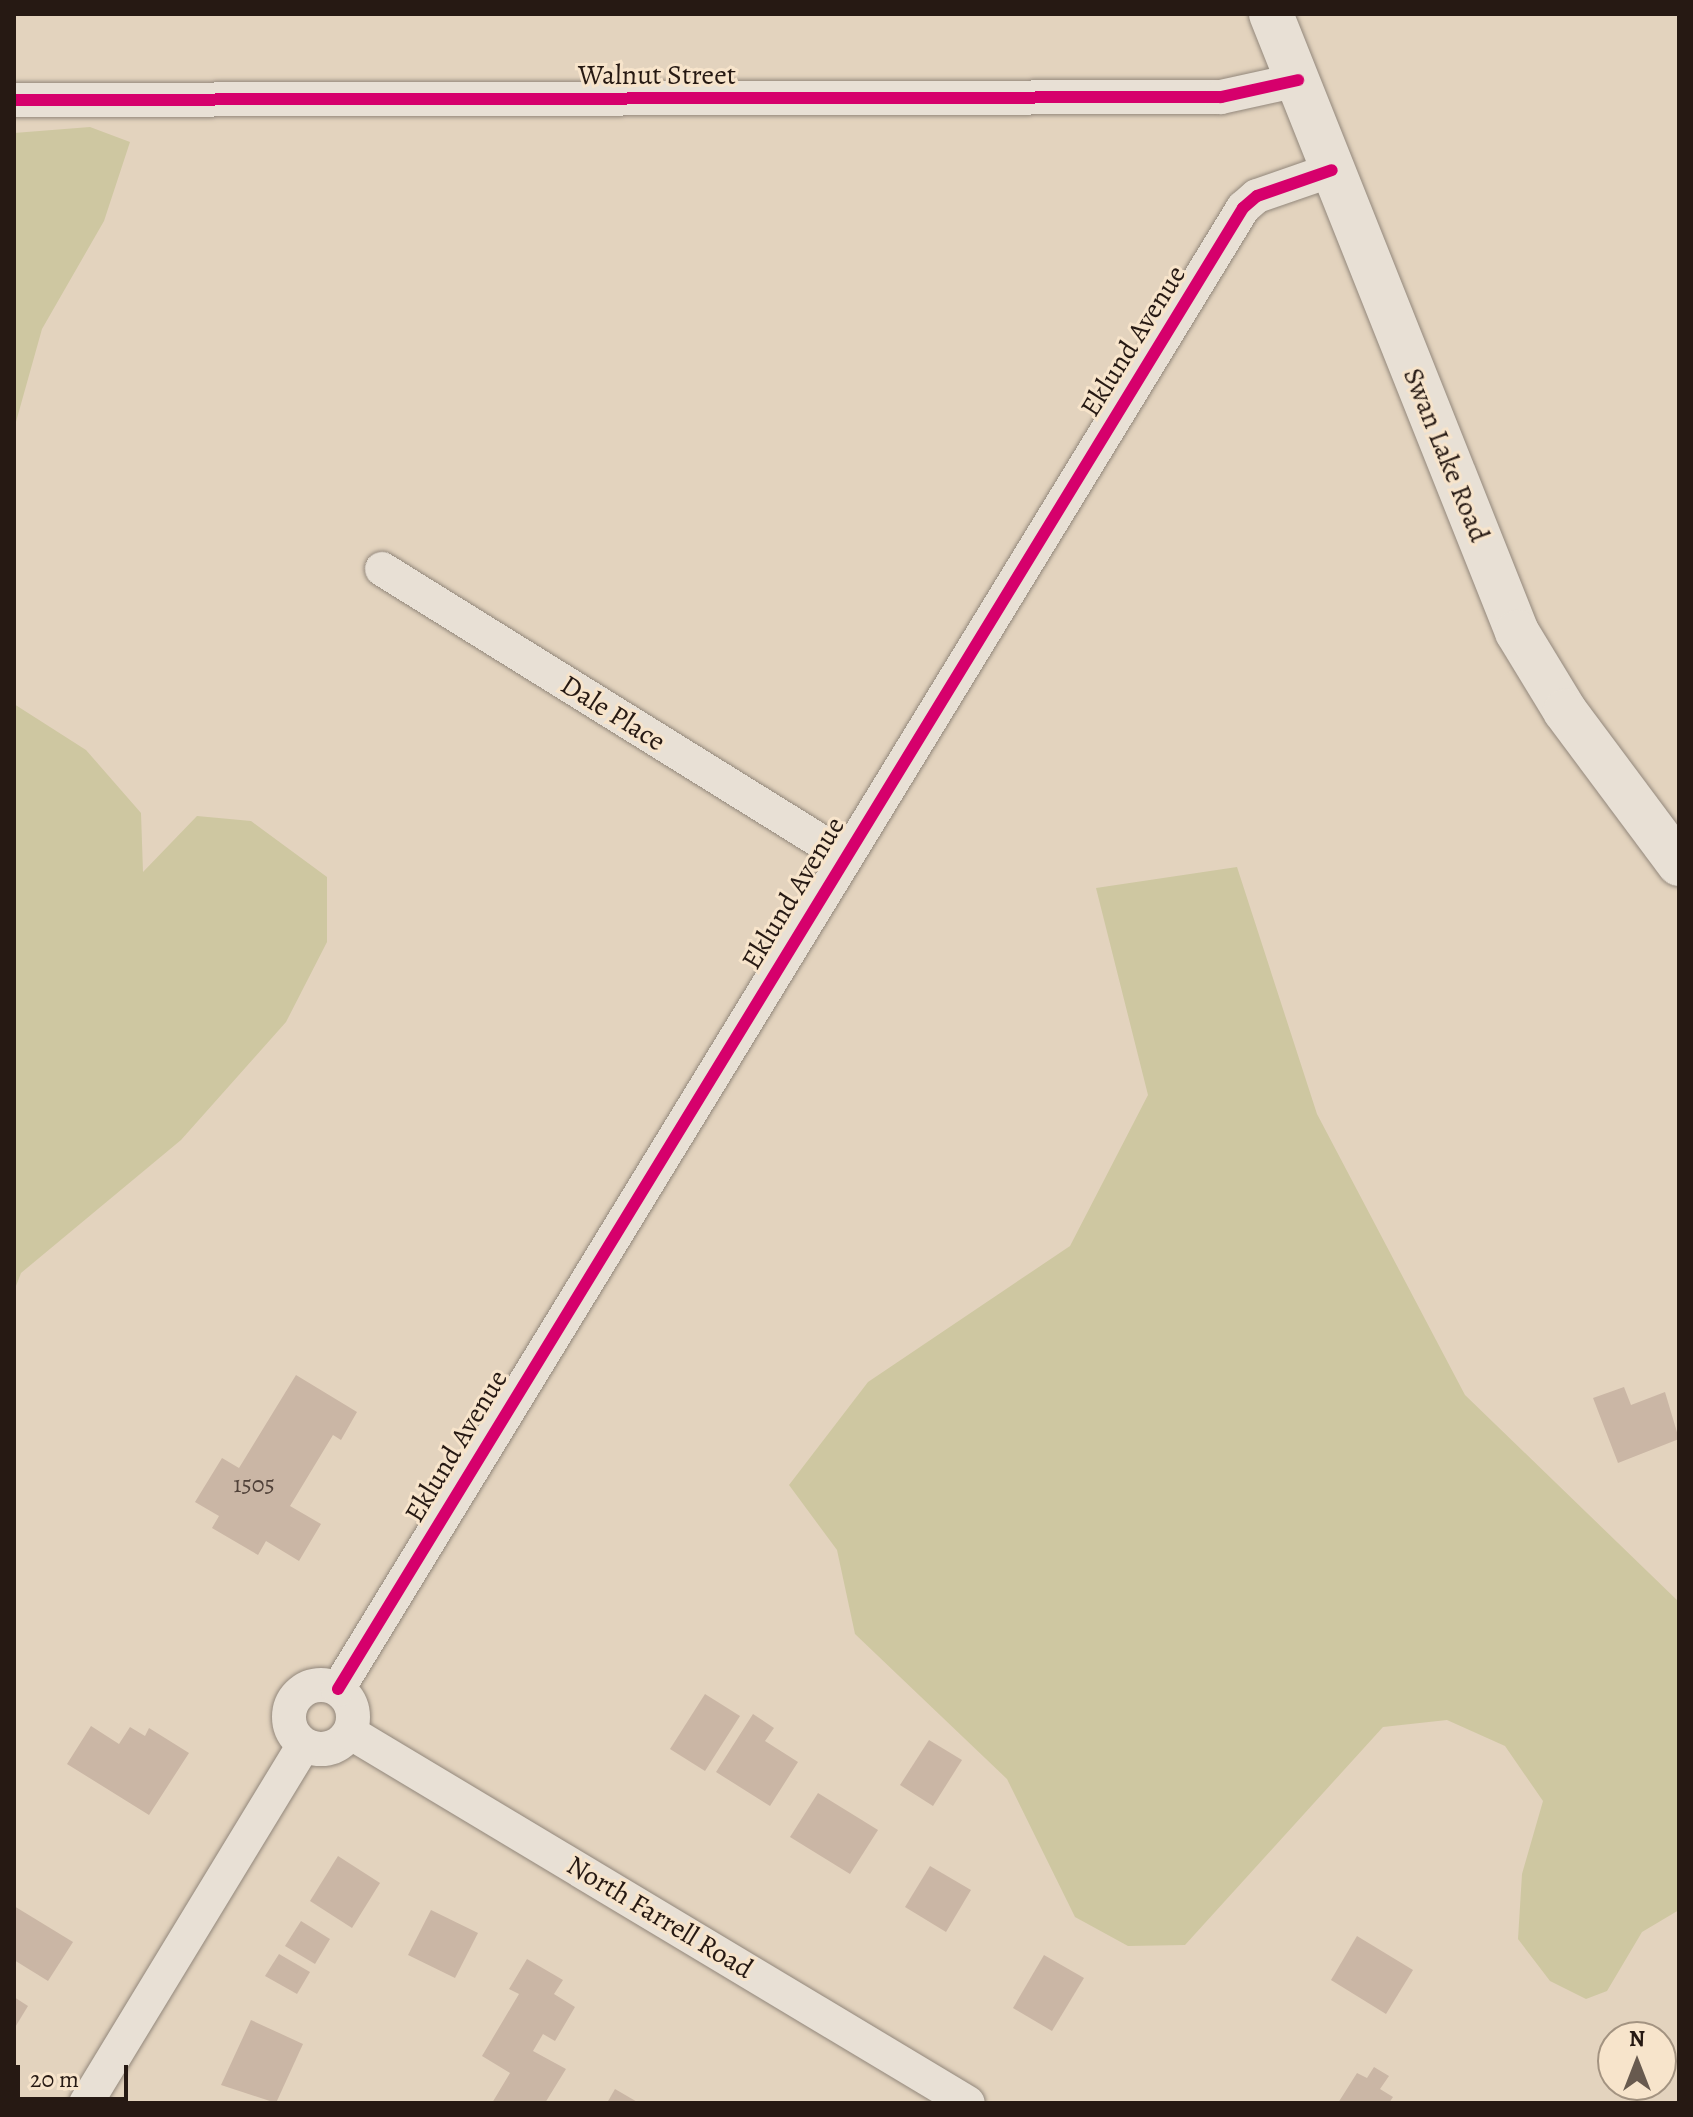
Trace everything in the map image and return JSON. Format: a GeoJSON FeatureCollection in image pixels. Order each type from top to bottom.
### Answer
{"type":"FeatureCollection","features":[{"type":"Feature","properties":{"kind":"street","name":"Swan Lake Road"},"geometry":{"type":"LineString","coordinates":[[1271,14],[1517,632],[1565,711],[1679,864]]}},
{"type":"Feature","properties":{"kind":"street","name":"Walnut Street"},"geometry":{"type":"LineString","coordinates":[[14,100],[1221,97],[1298,80]]}},
{"type":"Feature","properties":{"kind":"street","name":"Eklund Avenue"},"geometry":{"type":"LineString","coordinates":[[338,1689],[844,856],[1243,208],[1257,196],[1332,170]]}},
{"type":"Feature","properties":{"kind":"street","name":"Dale Place"},"geometry":{"type":"LineString","coordinates":[[382,569],[844,856]]}},
{"type":"Feature","properties":{"kind":"street"},"geometry":{"type":"LineString","coordinates":[[306,1688],[338,1689],[352,1708],[351,1733],[336,1746],[304,1745],[292,1730],[294,1699],[306,1688]]}},
{"type":"Feature","properties":{"kind":"street","name":"North Farrell Road"},"geometry":{"type":"LineString","coordinates":[[351,1733],[968,2103]]}},
{"type":"Feature","properties":{"kind":"street"},"geometry":{"type":"LineString","coordinates":[[86,2103],[304,1745]]}},
{"type":"Feature","properties":{"kind":"shaded area"},"geometry":{"type":"Polygon","coordinates":[[[90,127],[130,142],[104,221],[42,329],[14,429],[14,133],[90,127]]]}},
{"type":"Feature","properties":{"kind":"shaded area"},"geometry":{"type":"Polygon","coordinates":[[[14,704],[86,750],[141,813],[143,872],[197,816],[251,821],[327,877],[327,942],[286,1022],[181,1140],[21,1273],[14,1291],[14,704]]]}},
{"type":"Feature","properties":{"kind":"shaded area"},"geometry":{"type":"Polygon","coordinates":[[[1237,867],[1317,1114],[1465,1395],[1679,1602],[1679,1910],[1642,1932],[1607,1991],[1586,1999],[1550,1981],[1518,1939],[1522,1874],[1543,1801],[1505,1746],[1447,1720],[1383,1727],[1185,1945],[1128,1946],[1075,1917],[1007,1779],[855,1634],[837,1550],[789,1485],[868,1382],[1070,1246],[1148,1095],[1096,888],[1237,867]]]}},
{"type":"Feature","properties":{"kind":"building"},"geometry":{"type":"Polygon","coordinates":[[[296,1375],[357,1412],[341,1440],[333,1435],[290,1506],[321,1524],[299,1561],[266,1541],[258,1555],[212,1528],[219,1516],[195,1502],[222,1458],[239,1468],[296,1375]]]}},
{"type":"Feature","properties":{"kind":"building"},"geometry":{"type":"Polygon","coordinates":[[[1624,1387],[1631,1405],[1665,1392],[1679,1439],[1618,1463],[1593,1398],[1624,1387]]]}},
{"type":"Feature","properties":{"kind":"building"},"geometry":{"type":"Polygon","coordinates":[[[705,1694],[740,1716],[705,1771],[670,1749],[705,1694]]]}},
{"type":"Feature","properties":{"kind":"building"},"geometry":{"type":"Polygon","coordinates":[[[753,1714],[774,1728],[765,1741],[798,1762],[770,1806],[716,1772],[753,1714]]]}},
{"type":"Feature","properties":{"kind":"building"},"geometry":{"type":"Polygon","coordinates":[[[91,1726],[119,1744],[130,1727],[145,1736],[149,1728],[189,1753],[149,1815],[67,1764],[91,1726]]]}},
{"type":"Feature","properties":{"kind":"building"},"geometry":{"type":"Polygon","coordinates":[[[929,1740],[962,1760],[933,1806],[900,1785],[929,1740]]]}},
{"type":"Feature","properties":{"kind":"building"},"geometry":{"type":"Polygon","coordinates":[[[818,1793],[878,1830],[850,1874],[790,1837],[818,1793]]]}},
{"type":"Feature","properties":{"kind":"building"},"geometry":{"type":"Polygon","coordinates":[[[338,1856],[380,1883],[352,1928],[310,1901],[338,1856]]]}},
{"type":"Feature","properties":{"kind":"building"},"geometry":{"type":"Polygon","coordinates":[[[930,1866],[971,1890],[946,1932],[905,1907],[930,1866]]]}},
{"type":"Feature","properties":{"kind":"building"},"geometry":{"type":"Polygon","coordinates":[[[14,1906],[73,1942],[48,1981],[14,1960],[14,1906]]]}},
{"type":"Feature","properties":{"kind":"building"},"geometry":{"type":"Polygon","coordinates":[[[431,1910],[478,1933],[455,1978],[408,1955],[431,1910]]]}},
{"type":"Feature","properties":{"kind":"building"},"geometry":{"type":"Polygon","coordinates":[[[301,1921],[330,1939],[315,1964],[285,1946],[301,1921]]]}},
{"type":"Feature","properties":{"kind":"building"},"geometry":{"type":"Polygon","coordinates":[[[1357,1936],[1413,1970],[1386,2014],[1331,1980],[1357,1936]]]}},
{"type":"Feature","properties":{"kind":"building"},"geometry":{"type":"Polygon","coordinates":[[[279,1954],[310,1972],[297,1994],[265,1976],[279,1954]]]}},
{"type":"Feature","properties":{"kind":"building"},"geometry":{"type":"Polygon","coordinates":[[[1044,1955],[1084,1978],[1052,2031],[1013,2008],[1044,1955]]]}},
{"type":"Feature","properties":{"kind":"building"},"geometry":{"type":"Polygon","coordinates":[[[527,1959],[563,1980],[554,1994],[575,2007],[555,2041],[543,2034],[533,2051],[566,2069],[545,2103],[492,2103],[510,2073],[482,2056],[519,1994],[509,1989],[527,1959]]]}},
{"type":"Feature","properties":{"kind":"building"},"geometry":{"type":"Polygon","coordinates":[[[14,1997],[28,2006],[14,2029],[14,1997]]]}},
{"type":"Feature","properties":{"kind":"building"},"geometry":{"type":"Polygon","coordinates":[[[251,2020],[303,2044],[276,2103],[221,2085],[251,2020]]]}},
{"type":"Feature","properties":{"kind":"building"},"geometry":{"type":"Polygon","coordinates":[[[1374,2067],[1389,2076],[1380,2089],[1393,2097],[1389,2103],[1338,2103],[1357,2073],[1367,2078],[1374,2067]]]}},
{"type":"Feature","properties":{"kind":"building"},"geometry":{"type":"Polygon","coordinates":[[[615,2089],[639,2103],[607,2103],[615,2089]]]}},
{"type":"Feature","properties":{"kind":"cycle path"},"geometry":{"type":"LineString","coordinates":[[14,100],[1221,97],[1298,80]]}},
{"type":"Feature","properties":{"kind":"cycle path"},"geometry":{"type":"LineString","coordinates":[[338,1689],[1243,208],[1257,196],[1332,170]]}}]}
